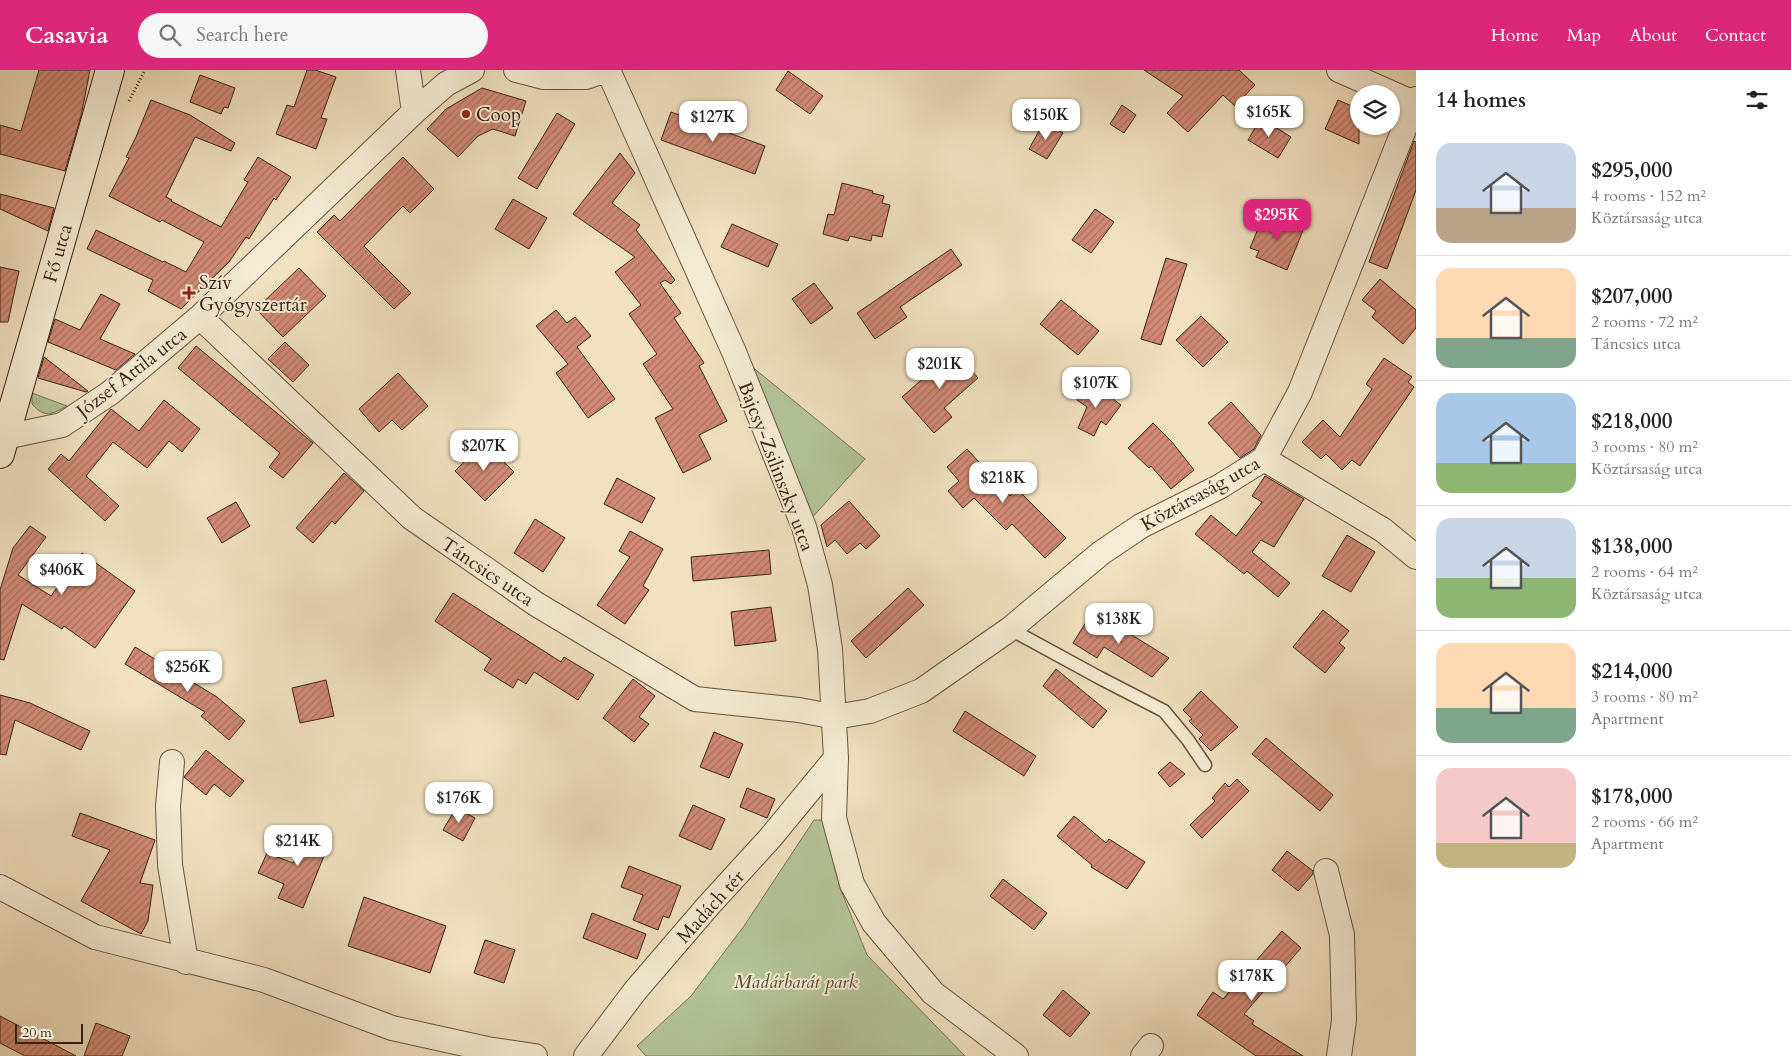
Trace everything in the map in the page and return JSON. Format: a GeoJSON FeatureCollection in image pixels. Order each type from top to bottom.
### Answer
{"type":"FeatureCollection","features":[{"type":"Feature","properties":{"kind":"main road","name":"Fő utca"},"geometry":{"type":"LineString","coordinates":[[3,445],[110,70]]}},
{"type":"Feature","properties":{"kind":"street"},"geometry":{"type":"LineString","coordinates":[[408,70],[414,112]]}},
{"type":"Feature","properties":{"kind":"street","name":"József Attila utca"},"geometry":{"type":"LineString","coordinates":[[3,445],[62,425],[110,393],[200,317],[414,112],[446,84],[472,70]]}},
{"type":"Feature","properties":{"kind":"street"},"geometry":{"type":"LineString","coordinates":[[516,70],[543,77],[586,77],[607,70]]}},
{"type":"Feature","properties":{"kind":"street","name":"Bajcsy-Zsilinszky utca"},"geometry":{"type":"LineString","coordinates":[[607,70],[734,352],[804,527],[820,585],[830,648],[836,758],[834,818],[852,884],[874,923],[933,993],[1016,1056]]}},
{"type":"Feature","properties":{"kind":"street"},"geometry":{"type":"LineString","coordinates":[[1338,70],[1416,102]]}},
{"type":"Feature","properties":{"kind":"street","name":"Köztársaság utca"},"geometry":{"type":"LineString","coordinates":[[835,717],[870,711],[922,691],[1010,629],[1101,553],[1141,526],[1219,487],[1264,459],[1300,392],[1416,102]]}},
{"type":"Feature","properties":{"kind":"street","name":"Táncsics utca"},"geometry":{"type":"LineString","coordinates":[[200,317],[412,518],[536,604],[694,699],[799,710],[835,717]]}},
{"type":"Feature","properties":{"kind":"street"},"geometry":{"type":"LineString","coordinates":[[1264,459],[1383,530],[1416,557]]}},
{"type":"Feature","properties":{"kind":"street","name":"Madách tér"},"geometry":{"type":"LineString","coordinates":[[586,1056],[635,991],[708,906],[771,837],[836,758]]}},
{"type":"Feature","properties":{"kind":"street"},"geometry":{"type":"LineString","coordinates":[[172,762],[168,806],[170,865],[186,962]]}},
{"type":"Feature","properties":{"kind":"street"},"geometry":{"type":"LineString","coordinates":[[1326,872],[1342,935],[1344,1020],[1338,1056]]}},
{"type":"Feature","properties":{"kind":"street"},"geometry":{"type":"LineString","coordinates":[[0,887],[95,937],[186,962],[264,980],[392,1028],[486,1049],[535,1056]]}},
{"type":"Feature","properties":{"kind":"lane"},"geometry":{"type":"LineString","coordinates":[[1010,629],[1164,711],[1188,740],[1205,765]]}},
{"type":"Feature","properties":{"kind":"green space"},"geometry":{"type":"Polygon","coordinates":[[[745,361],[865,459],[809,521],[745,361]]]}},
{"type":"Feature","properties":{"kind":"green space"},"geometry":{"type":"Polygon","coordinates":[[[32,393],[67,406],[49,414],[41,412],[32,404],[32,393]]]}},
{"type":"Feature","properties":{"kind":"green space","name":"Madárbarát park"},"geometry":{"type":"Polygon","coordinates":[[[814,820],[824,820],[840,888],[867,955],[965,1056],[646,1056],[637,1046],[691,996],[744,926],[814,820]]]}},
{"type":"Feature","properties":{"kind":"building"},"geometry":{"type":"Polygon","coordinates":[[[39,70],[90,70],[81,116],[65,171],[0,154],[0,125],[21,131],[39,70]]]}},
{"type":"Feature","properties":{"kind":"building"},"geometry":{"type":"Polygon","coordinates":[[[307,70],[315,70],[336,77],[321,118],[327,119],[316,149],[276,134],[287,105],[294,107],[307,70]]]}},
{"type":"Feature","properties":{"kind":"building"},"geometry":{"type":"Polygon","coordinates":[[[1144,70],[1239,70],[1255,85],[1235,106],[1223,95],[1188,132],[1167,113],[1183,96],[1144,70]]]}},
{"type":"Feature","properties":{"kind":"building"},"geometry":{"type":"Polygon","coordinates":[[[788,71],[823,96],[810,114],[776,90],[788,71]]]}},
{"type":"Feature","properties":{"kind":"building"},"geometry":{"type":"Polygon","coordinates":[[[200,75],[235,88],[228,108],[224,107],[221,114],[190,102],[200,75]]]}},
{"type":"Feature","properties":{"kind":"building"},"geometry":{"type":"Polygon","coordinates":[[[482,88],[526,101],[515,136],[493,129],[478,136],[458,157],[427,129],[446,109],[482,88]]]}},
{"type":"Feature","properties":{"kind":"building"},"geometry":{"type":"Polygon","coordinates":[[[151,100],[190,115],[235,143],[231,151],[195,137],[166,197],[171,201],[221,227],[248,182],[244,180],[258,157],[291,177],[276,200],[274,198],[249,239],[246,237],[229,262],[181,309],[148,291],[153,280],[87,249],[96,230],[186,272],[204,242],[109,196],[129,158],[126,157],[151,100]]]}},
{"type":"Feature","properties":{"kind":"building"},"geometry":{"type":"Polygon","coordinates":[[[1338,100],[1350,105],[1350,135],[1359,135],[1359,144],[1325,129],[1338,100]]]}},
{"type":"Feature","properties":{"kind":"building"},"geometry":{"type":"Polygon","coordinates":[[[1122,105],[1136,115],[1124,133],[1110,124],[1122,105]]]}},
{"type":"Feature","properties":{"kind":"building"},"geometry":{"type":"Polygon","coordinates":[[[671,112],[765,146],[755,174],[661,140],[671,112]]]}},
{"type":"Feature","properties":{"kind":"building"},"geometry":{"type":"Polygon","coordinates":[[[557,113],[575,124],[537,189],[518,178],[557,113]]]}},
{"type":"Feature","properties":{"kind":"building"},"geometry":{"type":"Polygon","coordinates":[[[1261,118],[1291,137],[1278,158],[1248,140],[1261,118]]]}},
{"type":"Feature","properties":{"kind":"building"},"geometry":{"type":"Polygon","coordinates":[[[1044,122],[1063,133],[1047,159],[1029,149],[1044,122]]]}},
{"type":"Feature","properties":{"kind":"building"},"geometry":{"type":"Polygon","coordinates":[[[1414,141],[1416,142],[1416,190],[1387,269],[1369,262],[1414,141]]]}},
{"type":"Feature","properties":{"kind":"building"},"geometry":{"type":"Polygon","coordinates":[[[620,153],[635,173],[612,203],[640,225],[636,230],[675,280],[671,284],[665,280],[660,283],[681,313],[674,318],[704,363],[699,366],[727,421],[699,435],[711,459],[683,473],[655,418],[673,409],[643,364],[657,354],[629,314],[641,305],[615,272],[635,257],[573,214],[620,153]]]}},
{"type":"Feature","properties":{"kind":"building"},"geometry":{"type":"Polygon","coordinates":[[[403,157],[434,189],[410,213],[403,206],[364,246],[411,293],[394,309],[317,232],[334,215],[340,221],[403,157]]]}},
{"type":"Feature","properties":{"kind":"building"},"geometry":{"type":"Polygon","coordinates":[[[842,183],[873,191],[872,193],[884,196],[882,203],[890,205],[882,237],[872,235],[871,241],[850,236],[848,241],[823,234],[828,214],[834,215],[842,183]]]}},
{"type":"Feature","properties":{"kind":"building"},"geometry":{"type":"Polygon","coordinates":[[[0,194],[54,208],[48,231],[0,209],[0,194]]]}},
{"type":"Feature","properties":{"kind":"building"},"geometry":{"type":"Polygon","coordinates":[[[513,199],[547,218],[529,249],[495,229],[513,199]]]}},
{"type":"Feature","properties":{"kind":"building"},"geometry":{"type":"Polygon","coordinates":[[[1095,209],[1114,222],[1091,253],[1072,240],[1095,209]]]}},
{"type":"Feature","properties":{"kind":"building"},"geometry":{"type":"Polygon","coordinates":[[[1265,212],[1304,228],[1287,270],[1256,257],[1259,251],[1250,248],[1265,212]]]}},
{"type":"Feature","properties":{"kind":"building"},"geometry":{"type":"Polygon","coordinates":[[[732,224],[778,244],[768,267],[721,247],[732,224]]]}},
{"type":"Feature","properties":{"kind":"building"},"geometry":{"type":"Polygon","coordinates":[[[951,249],[962,265],[900,307],[907,317],[875,339],[857,313],[951,249]]]}},
{"type":"Feature","properties":{"kind":"building"},"geometry":{"type":"Polygon","coordinates":[[[1166,258],[1187,264],[1161,345],[1141,339],[1166,258]]]}},
{"type":"Feature","properties":{"kind":"building"},"geometry":{"type":"Polygon","coordinates":[[[0,267],[19,271],[8,322],[0,322],[0,267]]]}},
{"type":"Feature","properties":{"kind":"building"},"geometry":{"type":"Polygon","coordinates":[[[299,268],[326,296],[283,337],[256,309],[299,268]]]}},
{"type":"Feature","properties":{"kind":"building"},"geometry":{"type":"Polygon","coordinates":[[[1380,279],[1416,310],[1416,328],[1403,344],[1372,317],[1376,311],[1362,300],[1380,279]]]}},
{"type":"Feature","properties":{"kind":"building"},"geometry":{"type":"Polygon","coordinates":[[[814,283],[833,308],[811,324],[792,299],[814,283]]]}},
{"type":"Feature","properties":{"kind":"building"},"geometry":{"type":"Polygon","coordinates":[[[101,294],[120,304],[100,339],[135,354],[116,370],[48,342],[55,319],[80,330],[101,294]]]}},
{"type":"Feature","properties":{"kind":"building"},"geometry":{"type":"Polygon","coordinates":[[[1061,300],[1099,331],[1078,355],[1040,324],[1061,300]]]}},
{"type":"Feature","properties":{"kind":"building"},"geometry":{"type":"Polygon","coordinates":[[[556,310],[567,323],[575,317],[591,336],[577,347],[615,399],[588,418],[556,373],[568,364],[536,326],[556,310]]]}},
{"type":"Feature","properties":{"kind":"building"},"geometry":{"type":"Polygon","coordinates":[[[1201,316],[1228,342],[1203,367],[1176,340],[1201,316]]]}},
{"type":"Feature","properties":{"kind":"building"},"geometry":{"type":"Polygon","coordinates":[[[285,342],[309,365],[293,382],[268,359],[285,342]]]}},
{"type":"Feature","properties":{"kind":"building"},"geometry":{"type":"Polygon","coordinates":[[[196,346],[313,443],[283,478],[269,467],[280,453],[178,368],[196,346]]]}},
{"type":"Feature","properties":{"kind":"building"},"geometry":{"type":"Polygon","coordinates":[[[953,349],[978,378],[944,408],[952,417],[934,433],[902,397],[926,376],[924,374],[953,349]]]}},
{"type":"Feature","properties":{"kind":"building"},"geometry":{"type":"Polygon","coordinates":[[[44,357],[88,391],[38,378],[44,357]]]}},
{"type":"Feature","properties":{"kind":"building"},"geometry":{"type":"Polygon","coordinates":[[[1384,358],[1412,377],[1408,382],[1414,387],[1360,466],[1352,460],[1342,470],[1326,454],[1321,459],[1302,442],[1323,420],[1340,437],[1372,389],[1366,384],[1384,358]]]}},
{"type":"Feature","properties":{"kind":"building"},"geometry":{"type":"Polygon","coordinates":[[[398,373],[428,406],[402,430],[392,420],[379,432],[359,409],[398,373]]]}},
{"type":"Feature","properties":{"kind":"building"},"geometry":{"type":"Polygon","coordinates":[[[1091,382],[1121,405],[1106,425],[1101,421],[1094,436],[1078,428],[1087,407],[1077,400],[1091,382]]]}},
{"type":"Feature","properties":{"kind":"building"},"geometry":{"type":"Polygon","coordinates":[[[164,400],[200,429],[182,452],[169,441],[147,468],[113,442],[86,476],[119,506],[105,521],[48,469],[61,454],[69,461],[111,409],[139,431],[164,400]]]}},
{"type":"Feature","properties":{"kind":"building"},"geometry":{"type":"Polygon","coordinates":[[[1231,402],[1261,435],[1254,449],[1240,458],[1208,423],[1231,402]]]}},
{"type":"Feature","properties":{"kind":"building"},"geometry":{"type":"Polygon","coordinates":[[[1153,423],[1172,442],[1194,470],[1171,489],[1151,466],[1149,468],[1128,448],[1153,423]]]}},
{"type":"Feature","properties":{"kind":"building"},"geometry":{"type":"Polygon","coordinates":[[[484,442],[514,472],[485,501],[455,471],[484,442]]]}},
{"type":"Feature","properties":{"kind":"building"},"geometry":{"type":"Polygon","coordinates":[[[967,449],[1010,496],[1017,489],[1066,538],[1045,558],[1012,524],[1006,530],[974,498],[963,508],[948,491],[959,481],[947,467],[967,449]]]}},
{"type":"Feature","properties":{"kind":"building"},"geometry":{"type":"Polygon","coordinates":[[[344,473],[364,491],[335,524],[332,521],[313,543],[296,528],[344,473]]]}},
{"type":"Feature","properties":{"kind":"building"},"geometry":{"type":"Polygon","coordinates":[[[1265,476],[1304,499],[1274,547],[1261,540],[1252,552],[1290,583],[1278,597],[1247,571],[1244,574],[1195,534],[1211,515],[1236,536],[1262,502],[1252,496],[1265,476]]]}},
{"type":"Feature","properties":{"kind":"building"},"geometry":{"type":"Polygon","coordinates":[[[617,478],[655,498],[642,523],[604,504],[617,478]]]}},
{"type":"Feature","properties":{"kind":"building"},"geometry":{"type":"Polygon","coordinates":[[[849,501],[880,536],[866,549],[860,543],[847,554],[835,540],[827,547],[821,525],[849,501]]]}},
{"type":"Feature","properties":{"kind":"building"},"geometry":{"type":"Polygon","coordinates":[[[236,502],[250,526],[222,543],[207,518],[236,502]]]}},
{"type":"Feature","properties":{"kind":"building"},"geometry":{"type":"Polygon","coordinates":[[[535,519],[565,538],[543,572],[514,553],[535,519]]]}},
{"type":"Feature","properties":{"kind":"building"},"geometry":{"type":"Polygon","coordinates":[[[30,526],[46,537],[18,575],[51,596],[82,553],[135,591],[95,648],[64,626],[62,629],[22,604],[4,660],[0,659],[0,590],[13,548],[30,526]]]}},
{"type":"Feature","properties":{"kind":"building"},"geometry":{"type":"Polygon","coordinates":[[[630,531],[663,549],[643,586],[649,590],[625,624],[597,605],[630,557],[619,551],[630,531]]]}},
{"type":"Feature","properties":{"kind":"building"},"geometry":{"type":"Polygon","coordinates":[[[1347,535],[1375,552],[1351,592],[1322,576],[1347,535]]]}},
{"type":"Feature","properties":{"kind":"building"},"geometry":{"type":"Polygon","coordinates":[[[769,550],[771,574],[693,581],[691,557],[769,550]]]}},
{"type":"Feature","properties":{"kind":"building"},"geometry":{"type":"Polygon","coordinates":[[[908,588],[924,605],[866,658],[851,641],[908,588]]]}},
{"type":"Feature","properties":{"kind":"building"},"geometry":{"type":"Polygon","coordinates":[[[453,593],[561,662],[564,657],[594,675],[578,700],[534,672],[526,684],[518,679],[513,688],[484,670],[491,659],[435,621],[453,593]]]}},
{"type":"Feature","properties":{"kind":"building"},"geometry":{"type":"Polygon","coordinates":[[[771,607],[776,641],[735,646],[731,612],[771,607]]]}},
{"type":"Feature","properties":{"kind":"building"},"geometry":{"type":"Polygon","coordinates":[[[1323,610],[1349,631],[1339,643],[1345,648],[1325,673],[1293,647],[1323,610]]]}},
{"type":"Feature","properties":{"kind":"building"},"geometry":{"type":"Polygon","coordinates":[[[1093,611],[1169,658],[1152,677],[1104,647],[1097,658],[1073,643],[1093,611]]]}},
{"type":"Feature","properties":{"kind":"building"},"geometry":{"type":"Polygon","coordinates":[[[135,647],[217,697],[245,721],[229,740],[201,716],[205,712],[125,664],[135,647]]]}},
{"type":"Feature","properties":{"kind":"building"},"geometry":{"type":"Polygon","coordinates":[[[1056,669],[1107,711],[1093,728],[1043,686],[1056,669]]]}},
{"type":"Feature","properties":{"kind":"building"},"geometry":{"type":"Polygon","coordinates":[[[633,679],[655,696],[639,717],[649,724],[634,742],[603,718],[633,679]]]}},
{"type":"Feature","properties":{"kind":"building"},"geometry":{"type":"Polygon","coordinates":[[[326,680],[334,716],[300,723],[292,688],[326,680]]]}},
{"type":"Feature","properties":{"kind":"building"},"geometry":{"type":"Polygon","coordinates":[[[1201,691],[1238,727],[1211,751],[1199,739],[1203,735],[1189,721],[1192,719],[1183,710],[1201,691]]]}},
{"type":"Feature","properties":{"kind":"building"},"geometry":{"type":"Polygon","coordinates":[[[0,695],[30,703],[90,731],[81,750],[15,720],[6,755],[0,754],[0,695]]]}},
{"type":"Feature","properties":{"kind":"building"},"geometry":{"type":"Polygon","coordinates":[[[965,711],[1036,756],[1024,776],[953,731],[965,711]]]}},
{"type":"Feature","properties":{"kind":"building"},"geometry":{"type":"Polygon","coordinates":[[[714,732],[743,744],[729,778],[700,767],[714,732]]]}},
{"type":"Feature","properties":{"kind":"building"},"geometry":{"type":"Polygon","coordinates":[[[1266,738],[1333,795],[1320,811],[1252,754],[1266,738]]]}},
{"type":"Feature","properties":{"kind":"building"},"geometry":{"type":"Polygon","coordinates":[[[206,750],[244,781],[230,797],[214,784],[206,795],[184,777],[206,750]]]}},
{"type":"Feature","properties":{"kind":"building"},"geometry":{"type":"Polygon","coordinates":[[[1170,762],[1185,774],[1170,787],[1158,773],[1170,762]]]}},
{"type":"Feature","properties":{"kind":"building"},"geometry":{"type":"Polygon","coordinates":[[[1237,779],[1249,791],[1202,838],[1190,825],[1215,801],[1212,798],[1225,783],[1229,787],[1237,779]]]}},
{"type":"Feature","properties":{"kind":"building"},"geometry":{"type":"Polygon","coordinates":[[[747,788],[775,799],[767,818],[740,807],[747,788]]]}},
{"type":"Feature","properties":{"kind":"building"},"geometry":{"type":"Polygon","coordinates":[[[693,805],[725,819],[711,850],[679,836],[693,805]]]}},
{"type":"Feature","properties":{"kind":"building"},"geometry":{"type":"Polygon","coordinates":[[[456,808],[475,818],[463,841],[443,830],[456,808]]]}},
{"type":"Feature","properties":{"kind":"building"},"geometry":{"type":"Polygon","coordinates":[[[80,813],[155,840],[140,883],[153,885],[148,921],[141,934],[81,901],[110,850],[72,836],[80,813]]]}},
{"type":"Feature","properties":{"kind":"building"},"geometry":{"type":"Polygon","coordinates":[[[1074,816],[1106,843],[1109,839],[1145,862],[1127,889],[1091,867],[1092,865],[1057,836],[1074,816]]]}},
{"type":"Feature","properties":{"kind":"building"},"geometry":{"type":"Polygon","coordinates":[[[308,826],[332,836],[303,908],[278,898],[284,884],[258,873],[267,853],[293,863],[308,826]]]}},
{"type":"Feature","properties":{"kind":"building"},"geometry":{"type":"Polygon","coordinates":[[[1287,851],[1313,871],[1313,874],[1298,891],[1272,870],[1287,851]]]}},
{"type":"Feature","properties":{"kind":"building"},"geometry":{"type":"Polygon","coordinates":[[[629,866],[681,886],[669,918],[663,916],[658,930],[633,920],[643,895],[621,887],[629,866]]]}},
{"type":"Feature","properties":{"kind":"building"},"geometry":{"type":"Polygon","coordinates":[[[1003,879],[1047,913],[1034,930],[990,896],[1003,879]]]}},
{"type":"Feature","properties":{"kind":"building"},"geometry":{"type":"Polygon","coordinates":[[[364,897],[446,926],[430,973],[348,946],[364,897]]]}},
{"type":"Feature","properties":{"kind":"building"},"geometry":{"type":"Polygon","coordinates":[[[592,913],[646,934],[637,959],[583,938],[592,913]]]}},
{"type":"Feature","properties":{"kind":"building"},"geometry":{"type":"Polygon","coordinates":[[[1282,931],[1301,948],[1244,1014],[1254,1021],[1252,1024],[1303,1056],[1256,1056],[1197,1015],[1213,992],[1223,999],[1282,931]]]}},
{"type":"Feature","properties":{"kind":"building"},"geometry":{"type":"Polygon","coordinates":[[[485,940],[515,950],[504,983],[474,973],[485,940]]]}},
{"type":"Feature","properties":{"kind":"building"},"geometry":{"type":"Polygon","coordinates":[[[1063,990],[1090,1013],[1070,1037],[1043,1015],[1063,990]]]}},
{"type":"Feature","properties":{"kind":"building"},"geometry":{"type":"Polygon","coordinates":[[[0,1016],[76,1056],[25,1056],[0,1043],[0,1016]]]}},
{"type":"Feature","properties":{"kind":"building"},"geometry":{"type":"Polygon","coordinates":[[[96,1023],[130,1036],[122,1056],[84,1056],[96,1023]]]}},
{"type":"Feature","properties":{"kind":"place","name":"Coop"},"geometry":{"type":"Point","coordinates":[466,114]}},
{"type":"Feature","properties":{"kind":"place","name":"Szív Gyógyszertár"},"geometry":{"type":"Point","coordinates":[189,293]}}]}
